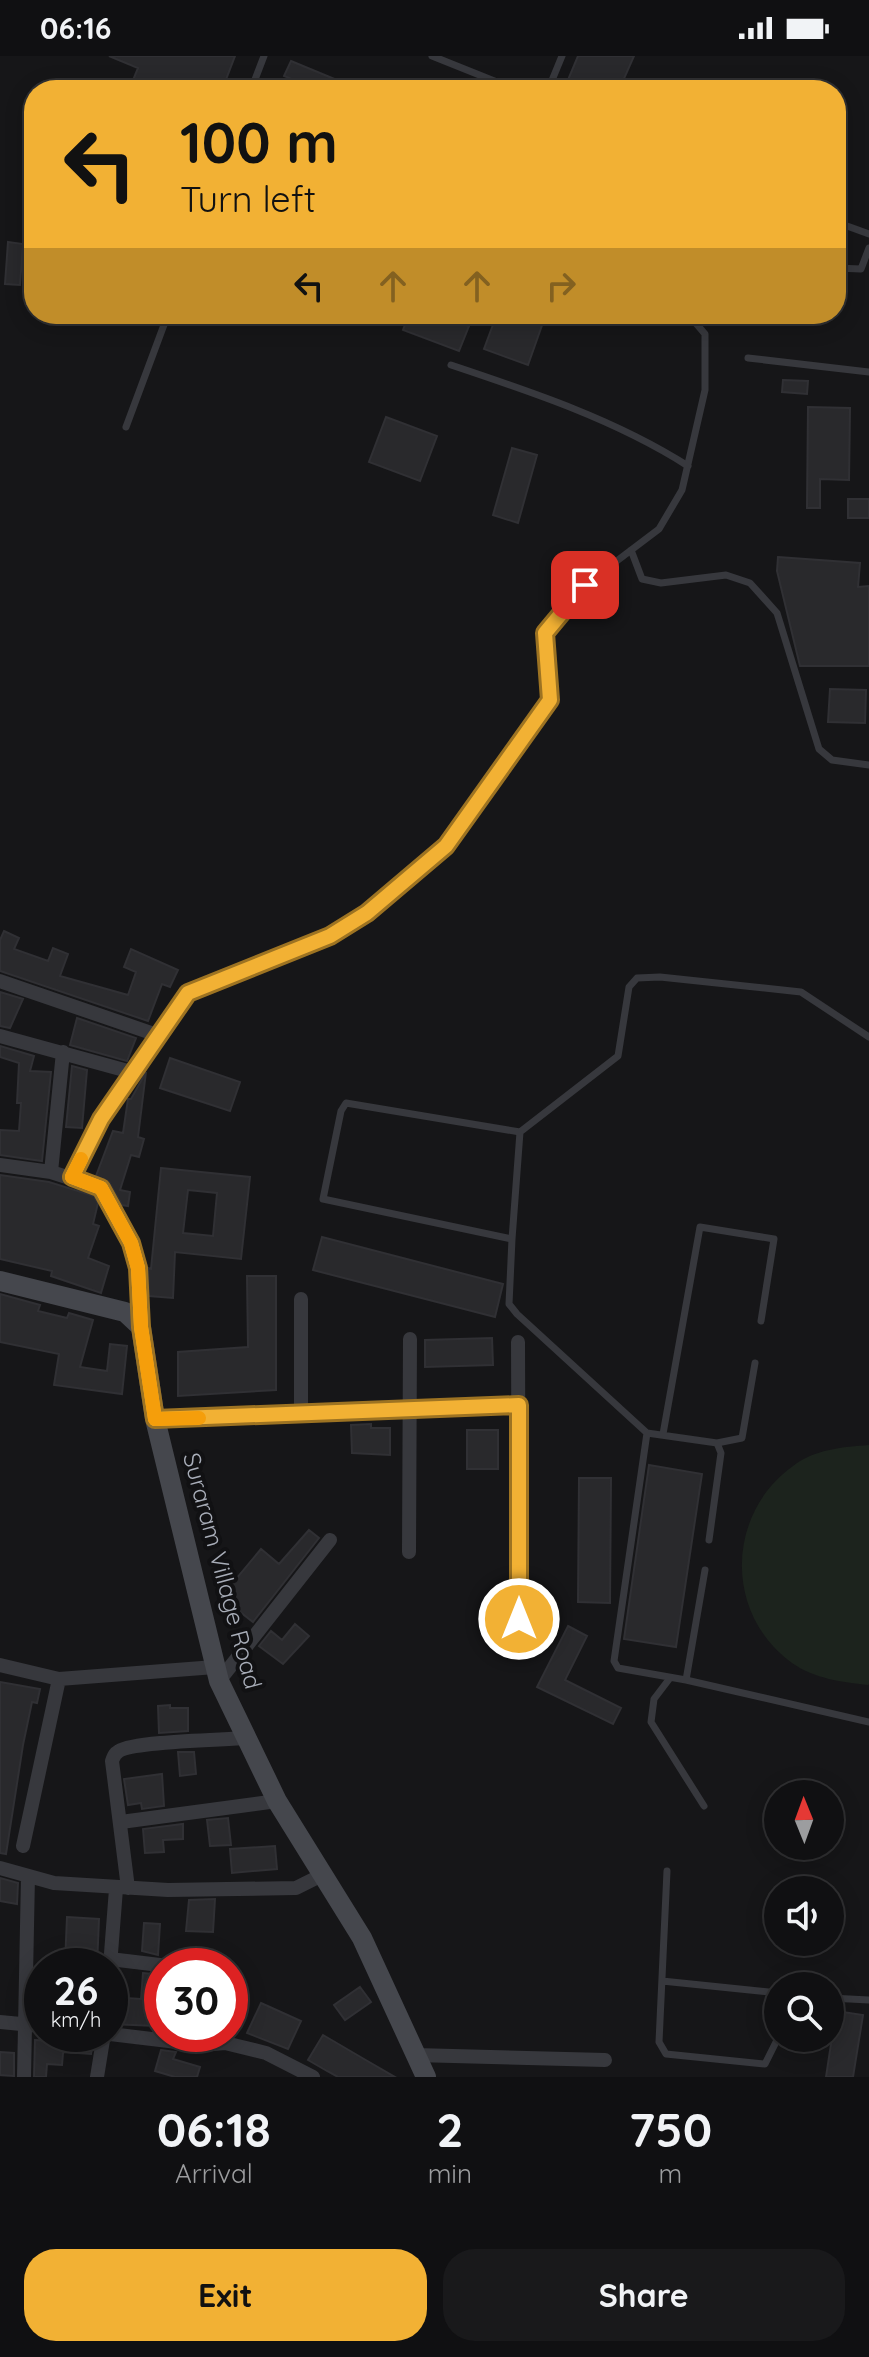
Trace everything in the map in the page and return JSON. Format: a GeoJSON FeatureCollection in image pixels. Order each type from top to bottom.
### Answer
{"type":"FeatureCollection","features":[{"type":"Feature","properties":{"kind":"main road"},"geometry":{"type":"LineString","coordinates":[[0,1281],[125,1312],[141,1327]]}},
{"type":"Feature","properties":{"kind":"main road","name":"Suraram Village Road"},"geometry":{"type":"LineString","coordinates":[[141,1327],[155,1419],[217,1674],[277,1801],[362,1938],[426,2077]]}},
{"type":"Feature","properties":{"kind":"street"},"geometry":{"type":"LineString","coordinates":[[0,981],[160,1036],[101,1119],[72,1177]]}},
{"type":"Feature","properties":{"kind":"street"},"geometry":{"type":"LineString","coordinates":[[0,1036],[135,1073]]}},
{"type":"Feature","properties":{"kind":"street"},"geometry":{"type":"LineString","coordinates":[[51,1172],[63,1052]]}},
{"type":"Feature","properties":{"kind":"street"},"geometry":{"type":"LineString","coordinates":[[0,1165],[51,1172],[101,1188],[131,1243],[138,1268],[141,1327]]}},
{"type":"Feature","properties":{"kind":"street"},"geometry":{"type":"LineString","coordinates":[[301,1299],[301,1414]]}},
{"type":"Feature","properties":{"kind":"street"},"geometry":{"type":"LineString","coordinates":[[409,1552],[410,1339]]}},
{"type":"Feature","properties":{"kind":"street"},"geometry":{"type":"LineString","coordinates":[[518,1342],[519,1619]]}},
{"type":"Feature","properties":{"kind":"street"},"geometry":{"type":"LineString","coordinates":[[155,1419],[519,1405]]}},
{"type":"Feature","properties":{"kind":"street"},"geometry":{"type":"LineString","coordinates":[[0,1665],[59,1679],[217,1674],[330,1540]]}},
{"type":"Feature","properties":{"kind":"street"},"geometry":{"type":"LineString","coordinates":[[23,1846],[59,1679]]}},
{"type":"Feature","properties":{"kind":"street"},"geometry":{"type":"LineString","coordinates":[[112,1948],[122,1888],[121,1822],[112,1761],[115,1753],[144,1746],[246,1738]]}},
{"type":"Feature","properties":{"kind":"street"},"geometry":{"type":"LineString","coordinates":[[121,1822],[277,1801]]}},
{"type":"Feature","properties":{"kind":"street"},"geometry":{"type":"LineString","coordinates":[[0,1868],[54,1883],[122,1888],[282,1889],[296,1888],[322,1875]]}},
{"type":"Feature","properties":{"kind":"street"},"geometry":{"type":"LineString","coordinates":[[27,1948],[28,1876]]}},
{"type":"Feature","properties":{"kind":"street"},"geometry":{"type":"LineString","coordinates":[[0,2022],[24,2025]]}},
{"type":"Feature","properties":{"kind":"street"},"geometry":{"type":"LineString","coordinates":[[248,2046],[313,2077]]}},
{"type":"Feature","properties":{"kind":"street"},"geometry":{"type":"LineString","coordinates":[[24,2052],[24,2077]]}},
{"type":"Feature","properties":{"kind":"street"},"geometry":{"type":"LineString","coordinates":[[97,2077],[103,2052]]}},
{"type":"Feature","properties":{"kind":"street"},"geometry":{"type":"LineString","coordinates":[[415,2055],[605,2060]]}},
{"type":"Feature","properties":{"kind":"lane"},"geometry":{"type":"LineString","coordinates":[[255,80],[264,56]]}},
{"type":"Feature","properties":{"kind":"lane"},"geometry":{"type":"LineString","coordinates":[[432,56],[492,80]]}},
{"type":"Feature","properties":{"kind":"lane"},"geometry":{"type":"LineString","coordinates":[[552,80],[562,56]]}},
{"type":"Feature","properties":{"kind":"lane"},"geometry":{"type":"LineString","coordinates":[[846,226],[869,234]]}},
{"type":"Feature","properties":{"kind":"lane"},"geometry":{"type":"LineString","coordinates":[[846,268],[861,269],[869,248]]}},
{"type":"Feature","properties":{"kind":"lane"},"geometry":{"type":"LineString","coordinates":[[126,427],[164,324]]}},
{"type":"Feature","properties":{"kind":"lane"},"geometry":{"type":"LineString","coordinates":[[160,1036],[188,993],[330,936],[367,913],[446,846],[550,700],[545,633],[585,585],[659,529],[682,490],[705,390],[705,334],[696,324]]}},
{"type":"Feature","properties":{"kind":"lane"},"geometry":{"type":"LineString","coordinates":[[748,358],[869,372]]}},
{"type":"Feature","properties":{"kind":"lane"},"geometry":{"type":"LineString","coordinates":[[451,365],[540,394],[660,449],[688,466]]}},
{"type":"Feature","properties":{"kind":"lane"},"geometry":{"type":"LineString","coordinates":[[631,550],[642,579],[661,583],[726,575],[750,583],[777,613],[819,749],[832,760],[869,765]]}},
{"type":"Feature","properties":{"kind":"lane"},"geometry":{"type":"LineString","coordinates":[[512,1239],[323,1199],[341,1111],[346,1103],[520,1132],[618,1056],[629,987],[637,978],[660,977],[801,992],[869,1037]]}},
{"type":"Feature","properties":{"kind":"lane"},"geometry":{"type":"LineString","coordinates":[[520,1132],[509,1304],[647,1433],[717,1443],[742,1438],[755,1363]]}},
{"type":"Feature","properties":{"kind":"lane"},"geometry":{"type":"LineString","coordinates":[[663,1434],[700,1227],[774,1239],[761,1321]]}},
{"type":"Feature","properties":{"kind":"lane"},"geometry":{"type":"LineString","coordinates":[[647,1433],[614,1661],[618,1668],[686,1680],[869,1722]]}},
{"type":"Feature","properties":{"kind":"lane"},"geometry":{"type":"LineString","coordinates":[[709,1540],[721,1453],[717,1443]]}},
{"type":"Feature","properties":{"kind":"lane"},"geometry":{"type":"LineString","coordinates":[[686,1680],[705,1570]]}},
{"type":"Feature","properties":{"kind":"lane"},"geometry":{"type":"LineString","coordinates":[[670,1678],[654,1699],[651,1722],[704,1806]]}},
{"type":"Feature","properties":{"kind":"lane"},"geometry":{"type":"LineString","coordinates":[[667,1871],[659,2042],[666,2054],[765,2064],[771,2052]]}},
{"type":"Feature","properties":{"kind":"lane"},"geometry":{"type":"LineString","coordinates":[[662,1981],[764,1992]]}},
{"type":"Feature","properties":{"kind":"lane"},"geometry":{"type":"LineString","coordinates":[[844,1999],[869,2000]]}},
{"type":"Feature","properties":{"kind":"shaded area"},"geometry":{"type":"Polygon","coordinates":[[[869,1445],[868,1685],[810,1673],[792,1663],[770,1642],[754,1618],[745,1592],[742,1564],[745,1537],[755,1510],[771,1486],[793,1466],[810,1456],[839,1448],[869,1445]]]}},
{"type":"Feature","properties":{"kind":"building"},"geometry":{"type":"Polygon","coordinates":[[[109,56],[235,56],[226,80],[133,80],[138,68],[109,56]]]}},
{"type":"Feature","properties":{"kind":"building"},"geometry":{"type":"Polygon","coordinates":[[[578,56],[634,56],[623,80],[568,80],[578,56]]]}},
{"type":"Feature","properties":{"kind":"building"},"geometry":{"type":"Polygon","coordinates":[[[291,61],[337,80],[294,80],[284,76],[291,61]]]}},
{"type":"Feature","properties":{"kind":"building"},"geometry":{"type":"Polygon","coordinates":[[[8,242],[23,244],[20,285],[5,284],[8,242]]]}},
{"type":"Feature","properties":{"kind":"building"},"geometry":{"type":"Polygon","coordinates":[[[405,324],[469,326],[459,351],[403,330],[405,324]]]}},
{"type":"Feature","properties":{"kind":"building"},"geometry":{"type":"Polygon","coordinates":[[[493,324],[542,324],[528,365],[484,349],[493,324]]]}},
{"type":"Feature","properties":{"kind":"building"},"geometry":{"type":"Polygon","coordinates":[[[783,380],[808,381],[807,394],[782,392],[783,380]]]}},
{"type":"Feature","properties":{"kind":"building"},"geometry":{"type":"Polygon","coordinates":[[[808,407],[850,408],[849,480],[820,479],[820,508],[807,508],[808,407]]]}},
{"type":"Feature","properties":{"kind":"building"},"geometry":{"type":"Polygon","coordinates":[[[386,417],[437,436],[420,481],[369,462],[386,417]]]}},
{"type":"Feature","properties":{"kind":"building"},"geometry":{"type":"Polygon","coordinates":[[[512,448],[537,455],[518,523],[493,515],[512,448]]]}},
{"type":"Feature","properties":{"kind":"building"},"geometry":{"type":"Polygon","coordinates":[[[848,499],[869,499],[869,518],[848,518],[848,499]]]}},
{"type":"Feature","properties":{"kind":"building"},"geometry":{"type":"Polygon","coordinates":[[[778,557],[860,563],[858,587],[869,586],[869,666],[800,666],[777,571],[778,557]]]}},
{"type":"Feature","properties":{"kind":"building"},"geometry":{"type":"Polygon","coordinates":[[[830,689],[866,690],[865,723],[828,722],[830,689]]]}},
{"type":"Feature","properties":{"kind":"building"},"geometry":{"type":"Polygon","coordinates":[[[4,931],[19,938],[14,949],[48,961],[53,948],[68,954],[60,976],[128,995],[136,972],[124,967],[131,949],[178,970],[170,987],[162,984],[148,1021],[0,971],[0,940],[4,931]]]}},
{"type":"Feature","properties":{"kind":"building"},"geometry":{"type":"Polygon","coordinates":[[[0,992],[23,999],[10,1028],[0,1026],[0,992]]]}},
{"type":"Feature","properties":{"kind":"building"},"geometry":{"type":"Polygon","coordinates":[[[77,1018],[136,1038],[127,1061],[70,1045],[77,1018]]]}},
{"type":"Feature","properties":{"kind":"building"},"geometry":{"type":"Polygon","coordinates":[[[0,1046],[34,1056],[30,1071],[51,1072],[42,1161],[0,1155],[0,1130],[19,1131],[21,1103],[17,1103],[19,1063],[0,1057],[0,1046]]]}},
{"type":"Feature","properties":{"kind":"building"},"geometry":{"type":"Polygon","coordinates":[[[170,1058],[240,1082],[230,1111],[160,1088],[170,1058]]]}},
{"type":"Feature","properties":{"kind":"building"},"geometry":{"type":"Polygon","coordinates":[[[72,1066],[87,1070],[82,1128],[66,1127],[72,1066]]]}},
{"type":"Feature","properties":{"kind":"building"},"geometry":{"type":"Polygon","coordinates":[[[146,1072],[138,1137],[144,1139],[139,1157],[131,1155],[120,1190],[130,1192],[128,1206],[122,1205],[109,1182],[96,1176],[113,1131],[123,1133],[128,1099],[131,1099],[146,1072]]]}},
{"type":"Feature","properties":{"kind":"building"},"geometry":{"type":"Polygon","coordinates":[[[161,1168],[250,1177],[241,1259],[175,1252],[173,1298],[149,1296],[148,1268],[151,1269],[161,1168]],[[188,1190],[183,1233],[213,1236],[217,1193],[188,1190]]]}},
{"type":"Feature","properties":{"kind":"building"},"geometry":{"type":"Polygon","coordinates":[[[0,1175],[49,1182],[94,1196],[98,1203],[93,1224],[99,1226],[88,1258],[109,1266],[101,1293],[51,1276],[52,1271],[0,1259],[0,1175]]]}},
{"type":"Feature","properties":{"kind":"building"},"geometry":{"type":"Polygon","coordinates":[[[322,1237],[503,1284],[495,1317],[313,1270],[322,1237]]]}},
{"type":"Feature","properties":{"kind":"building"},"geometry":{"type":"Polygon","coordinates":[[[247,1276],[276,1276],[276,1390],[178,1396],[178,1352],[248,1347],[247,1276]]]}},
{"type":"Feature","properties":{"kind":"building"},"geometry":{"type":"Polygon","coordinates":[[[0,1294],[40,1305],[38,1311],[67,1318],[69,1313],[93,1320],[80,1367],[107,1371],[110,1344],[127,1346],[122,1394],[54,1385],[59,1354],[0,1342],[0,1294]]]}},
{"type":"Feature","properties":{"kind":"building"},"geometry":{"type":"Polygon","coordinates":[[[492,1338],[493,1365],[425,1367],[425,1340],[492,1338]]]}},
{"type":"Feature","properties":{"kind":"building"},"geometry":{"type":"Polygon","coordinates":[[[371,1424],[371,1428],[390,1428],[390,1455],[352,1453],[351,1425],[371,1424]]]}},
{"type":"Feature","properties":{"kind":"building"},"geometry":{"type":"Polygon","coordinates":[[[467,1430],[498,1430],[498,1469],[467,1469],[467,1430]]]}},
{"type":"Feature","properties":{"kind":"building"},"geometry":{"type":"Polygon","coordinates":[[[649,1465],[702,1474],[676,1647],[624,1639],[649,1465]]]}},
{"type":"Feature","properties":{"kind":"building"},"geometry":{"type":"Polygon","coordinates":[[[579,1478],[611,1478],[610,1603],[578,1602],[579,1478]]]}},
{"type":"Feature","properties":{"kind":"building"},"geometry":{"type":"Polygon","coordinates":[[[309,1530],[319,1538],[253,1622],[221,1597],[261,1549],[279,1564],[309,1530]]]}},
{"type":"Feature","properties":{"kind":"building"},"geometry":{"type":"Polygon","coordinates":[[[295,1624],[309,1636],[283,1664],[259,1646],[271,1631],[282,1640],[295,1624]]]}},
{"type":"Feature","properties":{"kind":"building"},"geometry":{"type":"Polygon","coordinates":[[[568,1626],[587,1636],[565,1680],[621,1708],[613,1724],[537,1687],[568,1626]]]}},
{"type":"Feature","properties":{"kind":"building"},"geometry":{"type":"Polygon","coordinates":[[[0,1682],[40,1689],[37,1703],[32,1702],[23,1745],[6,1854],[0,1853],[0,1682]]]}},
{"type":"Feature","properties":{"kind":"building"},"geometry":{"type":"Polygon","coordinates":[[[170,1705],[170,1708],[188,1708],[188,1731],[159,1733],[158,1706],[170,1705]]]}},
{"type":"Feature","properties":{"kind":"building"},"geometry":{"type":"Polygon","coordinates":[[[178,1752],[194,1752],[196,1774],[180,1776],[178,1752]]]}},
{"type":"Feature","properties":{"kind":"building"},"geometry":{"type":"Polygon","coordinates":[[[162,1774],[164,1806],[142,1809],[141,1803],[128,1805],[124,1779],[162,1774]]]}},
{"type":"Feature","properties":{"kind":"building"},"geometry":{"type":"Polygon","coordinates":[[[228,1818],[231,1845],[210,1846],[207,1820],[228,1818]]]}},
{"type":"Feature","properties":{"kind":"building"},"geometry":{"type":"Polygon","coordinates":[[[183,1824],[183,1839],[163,1840],[164,1852],[145,1853],[143,1829],[183,1824]]]}},
{"type":"Feature","properties":{"kind":"building"},"geometry":{"type":"Polygon","coordinates":[[[275,1846],[277,1869],[232,1873],[230,1849],[275,1846]]]}},
{"type":"Feature","properties":{"kind":"building"},"geometry":{"type":"Polygon","coordinates":[[[0,1878],[18,1883],[17,1904],[0,1901],[0,1878]]]}},
{"type":"Feature","properties":{"kind":"building"},"geometry":{"type":"Polygon","coordinates":[[[215,1899],[213,1932],[186,1931],[189,1900],[215,1899]]]}},
{"type":"Feature","properties":{"kind":"building"},"geometry":{"type":"Polygon","coordinates":[[[67,1917],[99,1919],[98,1948],[66,1948],[67,1917]]]}},
{"type":"Feature","properties":{"kind":"building"},"geometry":{"type":"Polygon","coordinates":[[[144,1923],[160,1924],[158,1948],[144,1948],[142,1951],[144,1923]]]}},
{"type":"Feature","properties":{"kind":"building"},"geometry":{"type":"Polygon","coordinates":[[[143,1973],[144,2025],[128,2025],[128,1998],[141,1999],[143,1973]]]}},
{"type":"Feature","properties":{"kind":"building"},"geometry":{"type":"Polygon","coordinates":[[[360,1987],[371,2002],[345,2020],[334,2005],[360,1987]]]}},
{"type":"Feature","properties":{"kind":"building"},"geometry":{"type":"Polygon","coordinates":[[[261,2003],[301,2021],[288,2049],[248,2031],[261,2003]]]}},
{"type":"Feature","properties":{"kind":"building"},"geometry":{"type":"Polygon","coordinates":[[[844,2012],[863,2015],[853,2077],[826,2077],[830,2052],[844,2052],[844,2012]]]}},
{"type":"Feature","properties":{"kind":"building"},"geometry":{"type":"Polygon","coordinates":[[[323,2035],[395,2077],[338,2077],[308,2060],[323,2035]]]}},
{"type":"Feature","properties":{"kind":"building"},"geometry":{"type":"Polygon","coordinates":[[[0,2052],[14,2053],[14,2076],[0,2075],[0,2052]]]}},
{"type":"Feature","properties":{"kind":"building"},"geometry":{"type":"Polygon","coordinates":[[[35,2052],[63,2052],[62,2065],[47,2064],[46,2077],[34,2077],[35,2052]]]}},
{"type":"Feature","properties":{"kind":"building"},"geometry":{"type":"Polygon","coordinates":[[[160,2052],[176,2052],[173,2059],[200,2067],[197,2077],[175,2077],[155,2071],[160,2052]]]}},
{"type":"Feature","properties":{"kind":"slow traffic"},"geometry":{"type":"LineString","coordinates":[[81,1159],[72,1177],[101,1188],[131,1243],[138,1268],[141,1327],[155,1419],[199,1418]]}},
{"type":"Feature","properties":{"kind":"route"},"geometry":{"type":"LineString","coordinates":[[519,1619],[519,1405],[155,1419],[141,1327],[138,1268],[131,1243],[101,1188],[72,1177],[101,1119],[188,993],[330,936],[367,913],[446,846],[550,700],[545,633],[585,585]]}}]}
